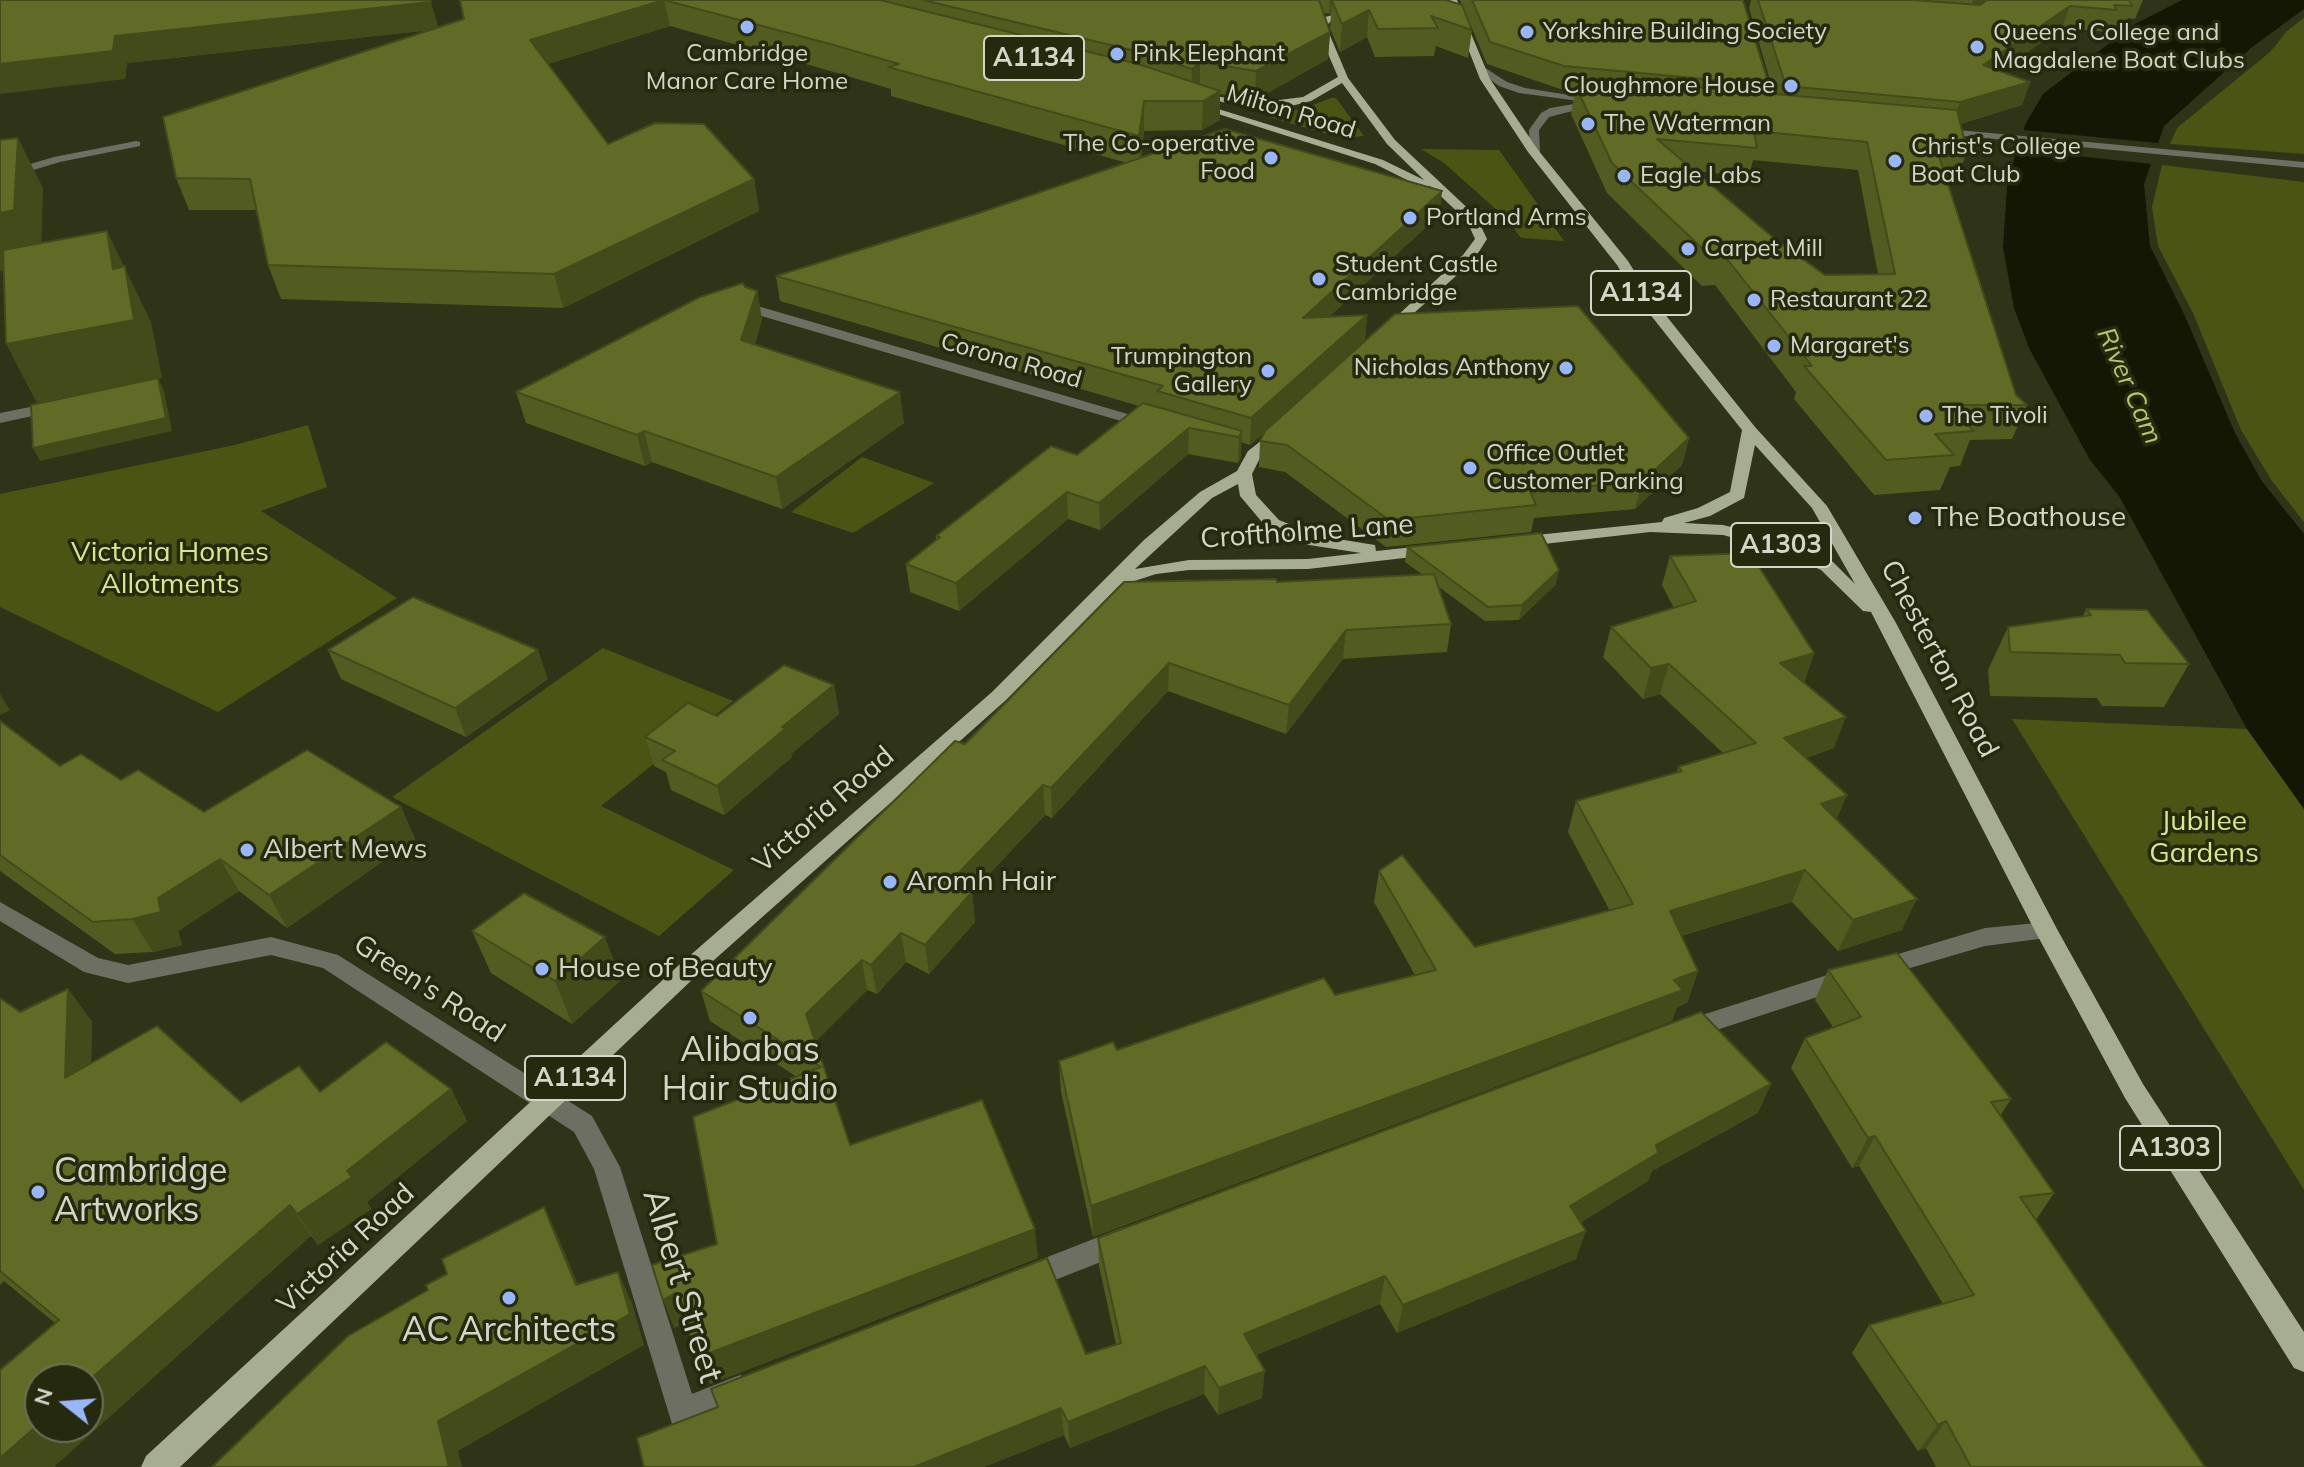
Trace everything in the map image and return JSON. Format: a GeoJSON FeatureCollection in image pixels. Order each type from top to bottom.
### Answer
{"type":"FeatureCollection","features":[{"type":"Feature","properties":{"kind":"main road","name":"Chesterton Road"},"geometry":{"type":"LineString","coordinates":[[1453,0],[1458,26],[1484,70],[1485,79],[1534,152],[1623,264],[1642,295],[1750,430],[1819,506],[1887,623],[2046,931],[2134,1091],[2304,1358]]}},
{"type":"Feature","properties":{"kind":"main road"},"geometry":{"type":"LineString","coordinates":[[1365,11],[1323,18],[1321,26],[1343,78],[1391,142],[1472,219],[1481,239],[1468,258],[1376,343]]}},
{"type":"Feature","properties":{"kind":"main road","name":"Milton Road"},"geometry":{"type":"LineString","coordinates":[[1343,78],[1307,99],[1287,104],[1255,106],[1184,97],[1379,162],[1443,194]]}},
{"type":"Feature","properties":{"kind":"main road"},"geometry":{"type":"LineString","coordinates":[[1244,474],[1254,454],[1288,424]]}},
{"type":"Feature","properties":{"kind":"main road"},"geometry":{"type":"LineString","coordinates":[[1499,544],[1650,527],[1704,512],[1738,495],[1750,430]]}},
{"type":"Feature","properties":{"kind":"main road","name":"A1134"},"geometry":{"type":"LineString","coordinates":[[1244,474],[1248,496],[1273,524],[1315,541],[1398,552]]}},
{"type":"Feature","properties":{"kind":"main road","name":"Victoria Road"},"geometry":{"type":"LineString","coordinates":[[157,1467],[687,971],[999,696],[1150,544],[1206,495],[1244,474]]}},
{"type":"Feature","properties":{"kind":"main road","name":"A1303"},"geometry":{"type":"LineString","coordinates":[[1650,527],[1723,530],[1778,544],[1827,566],[1887,623]]}},
{"type":"Feature","properties":{"kind":"main road","name":"Croftholme Lane"},"geometry":{"type":"LineString","coordinates":[[1112,583],[1154,569],[1189,565],[1308,564],[1398,552],[1453,549]]}},
{"type":"Feature","properties":{"kind":"street"},"geometry":{"type":"LineString","coordinates":[[1484,70],[1503,84],[1523,91],[1618,103],[1568,108],[1545,115],[1534,130],[1534,152]]}},
{"type":"Feature","properties":{"kind":"street"},"geometry":{"type":"LineString","coordinates":[[1921,129],[2304,165]]}},
{"type":"Feature","properties":{"kind":"street"},"geometry":{"type":"LineString","coordinates":[[0,177],[58,159],[136,144]]}},
{"type":"Feature","properties":{"kind":"street","name":"Corona Road"},"geometry":{"type":"LineString","coordinates":[[756,310],[1159,428]]}},
{"type":"Feature","properties":{"kind":"street"},"geometry":{"type":"LineString","coordinates":[[0,418],[75,403]]}},
{"type":"Feature","properties":{"kind":"street"},"geometry":{"type":"LineString","coordinates":[[1233,449],[1254,454]]}},
{"type":"Feature","properties":{"kind":"street","name":"Green's Road"},"geometry":{"type":"LineString","coordinates":[[0,910],[92,966],[128,974],[271,946],[330,961],[549,1103]]}},
{"type":"Feature","properties":{"kind":"street"},"geometry":{"type":"LineString","coordinates":[[1664,1037],[1788,995],[1985,937],[2046,931]]}},
{"type":"Feature","properties":{"kind":"street","name":"Albert Street"},"geometry":{"type":"LineString","coordinates":[[549,1103],[583,1124],[607,1167],[683,1413],[771,1378]]}},
{"type":"Feature","properties":{"kind":"street"},"geometry":{"type":"LineString","coordinates":[[1004,1287],[1150,1230]]}},
{"type":"Feature","properties":{"kind":"green space"},"geometry":{"type":"Polygon","coordinates":[[[2304,18],[2304,154],[2170,144],[2177,128],[2270,52],[2287,31],[2304,18]]]}},
{"type":"Feature","properties":{"kind":"green space"},"geometry":{"type":"Polygon","coordinates":[[[1336,98],[1364,136],[1341,138],[1269,117],[1265,112],[1300,110],[1336,98]]]}},
{"type":"Feature","properties":{"kind":"green space"},"geometry":{"type":"Polygon","coordinates":[[[1421,149],[1499,150],[1564,241],[1521,238],[1507,219],[1444,163],[1421,149]]]}},
{"type":"Feature","properties":{"kind":"green space"},"geometry":{"type":"Polygon","coordinates":[[[2162,165],[2304,182],[2304,522],[2272,481],[2241,430],[2193,313],[2158,246],[2152,207],[2162,165]]]}},
{"type":"Feature","properties":{"kind":"green space","name":"Victoria Homes Allotments"},"geometry":{"type":"Polygon","coordinates":[[[308,425],[327,487],[261,511],[397,598],[218,712],[0,607],[0,494],[235,445],[308,425]]]}},
{"type":"Feature","properties":{"kind":"green space"},"geometry":{"type":"Polygon","coordinates":[[[862,457],[934,483],[853,533],[791,512],[862,457]]]}},
{"type":"Feature","properties":{"kind":"green space"},"geometry":{"type":"Polygon","coordinates":[[[603,648],[733,701],[601,806],[734,870],[659,936],[392,797],[603,648]]]}},
{"type":"Feature","properties":{"kind":"green space","name":"Jubilee Gardens"},"geometry":{"type":"Polygon","coordinates":[[[2012,719],[2247,729],[2304,809],[2304,1190],[2012,719]]]}},
{"type":"Feature","properties":{"kind":"water","name":"River Cam"},"geometry":{"type":"Polygon","coordinates":[[[2182,0],[2304,0],[2304,9],[2251,48],[2164,126],[2144,184],[2150,246],[2184,314],[2235,433],[2261,480],[2304,534],[2304,809],[2247,729],[2119,496],[2090,460],[2029,348],[2014,308],[2003,247],[2007,187],[2015,155],[2026,123],[2043,94],[2133,25],[2182,0]]]}},
{"type":"Feature","properties":{"kind":"pier"},"geometry":{"type":"Polygon","coordinates":[[[2023,130],[2158,143],[2153,164],[2017,150],[2023,130]]]}},
{"type":"Feature","properties":{"kind":"building"},"geometry":{"type":"Polygon","coordinates":[[[0,0],[431,2],[115,36],[113,51],[0,64],[0,0]]]}},
{"type":"Feature","properties":{"kind":"building"},"geometry":{"type":"Polygon","coordinates":[[[460,0],[664,0],[530,40],[608,144],[655,123],[704,124],[754,179],[554,274],[268,265],[250,179],[176,178],[163,117],[464,19],[460,0]]]}},
{"type":"Feature","properties":{"kind":"building"},"geometry":{"type":"Polygon","coordinates":[[[664,0],[880,0],[1138,64],[1220,91],[1203,101],[1144,101],[1139,136],[888,67],[899,64],[830,44],[664,0]]]}},
{"type":"Feature","properties":{"kind":"building"},"geometry":{"type":"Polygon","coordinates":[[[923,0],[1319,0],[1330,32],[1256,71],[1200,62],[1192,69],[1148,54],[923,0]]]}},
{"type":"Feature","properties":{"kind":"building"},"geometry":{"type":"Polygon","coordinates":[[[1334,0],[1446,0],[1462,5],[1472,30],[1431,16],[1438,28],[1378,29],[1369,10],[1342,24],[1334,0]]]}},
{"type":"Feature","properties":{"kind":"building"},"geometry":{"type":"Polygon","coordinates":[[[1472,0],[1743,0],[1769,85],[1564,66],[1490,42],[1472,0]]]}},
{"type":"Feature","properties":{"kind":"building"},"geometry":{"type":"Polygon","coordinates":[[[1758,0],[1913,0],[1980,5],[1987,0],[2129,0],[2132,6],[2114,5],[2117,10],[2070,6],[1983,65],[2030,82],[1960,102],[1786,86],[1758,0]]]}},
{"type":"Feature","properties":{"kind":"building"},"geometry":{"type":"Polygon","coordinates":[[[1592,78],[1957,110],[1967,151],[1936,147],[2016,395],[2027,405],[1948,405],[1974,431],[1935,434],[1954,455],[1886,460],[1804,366],[1812,366],[1723,254],[1709,255],[1612,163],[1576,87],[1590,84],[1592,78]],[[1754,131],[1757,148],[1657,139],[1776,240],[1825,275],[1895,274],[1867,142],[1754,131]]]}},
{"type":"Feature","properties":{"kind":"building"},"geometry":{"type":"Polygon","coordinates":[[[1225,129],[1442,191],[1303,318],[1367,315],[1251,418],[1157,391],[1163,386],[776,276],[979,213],[1225,129]]]}},
{"type":"Feature","properties":{"kind":"building"},"geometry":{"type":"Polygon","coordinates":[[[18,138],[14,210],[0,213],[0,140],[18,138]]]}},
{"type":"Feature","properties":{"kind":"building"},"geometry":{"type":"Polygon","coordinates":[[[107,231],[113,269],[125,266],[134,320],[6,344],[3,250],[107,231]]]}},
{"type":"Feature","properties":{"kind":"building"},"geometry":{"type":"Polygon","coordinates":[[[743,283],[745,287],[757,291],[741,340],[900,392],[776,477],[644,431],[637,435],[516,392],[700,297],[743,283]]]}},
{"type":"Feature","properties":{"kind":"building"},"geometry":{"type":"Polygon","coordinates":[[[1578,306],[1689,438],[1642,482],[1530,491],[1536,505],[1389,520],[1287,445],[1260,441],[1265,431],[1395,314],[1578,306]]]}},
{"type":"Feature","properties":{"kind":"building"},"geometry":{"type":"Polygon","coordinates":[[[158,378],[166,418],[33,448],[31,405],[158,378]]]}},
{"type":"Feature","properties":{"kind":"building"},"geometry":{"type":"Polygon","coordinates":[[[1143,403],[1242,431],[1239,437],[1189,428],[1099,503],[1067,492],[956,583],[906,564],[940,537],[936,536],[1051,446],[1077,455],[1143,403]]]}},
{"type":"Feature","properties":{"kind":"building"},"geometry":{"type":"Polygon","coordinates":[[[1541,533],[1559,570],[1522,605],[1488,607],[1407,547],[1541,533]]]}},
{"type":"Feature","properties":{"kind":"building"},"geometry":{"type":"Polygon","coordinates":[[[1750,553],[1814,653],[1780,663],[1846,717],[1784,738],[1847,795],[1821,804],[1917,899],[1853,920],[1805,870],[1670,911],[1698,971],[1674,980],[1683,990],[1091,1206],[1059,1061],[1113,1042],[1117,1050],[1324,978],[1335,995],[1436,970],[1379,871],[1402,855],[1475,947],[1633,904],[1576,801],[1682,771],[1678,767],[1756,743],[1669,664],[1651,668],[1611,627],[1696,601],[1670,556],[1750,553]]]}},
{"type":"Feature","properties":{"kind":"building"},"geometry":{"type":"Polygon","coordinates":[[[1434,574],[1451,624],[1346,630],[1289,705],[1169,663],[1051,788],[1043,785],[950,882],[972,892],[925,945],[901,933],[871,965],[862,960],[806,1014],[850,1145],[982,1100],[1035,1229],[699,1357],[674,1294],[663,1300],[652,1265],[717,1244],[693,1117],[821,1067],[701,991],[955,741],[965,744],[1124,582],[1276,579],[1277,582],[1434,574]]]}},
{"type":"Feature","properties":{"kind":"building"},"geometry":{"type":"Polygon","coordinates":[[[413,597],[538,650],[455,708],[328,650],[413,597]]]}},
{"type":"Feature","properties":{"kind":"building"},"geometry":{"type":"Polygon","coordinates":[[[2086,609],[2147,610],[2189,664],[2125,663],[2120,655],[2010,652],[2008,627],[2091,615],[2086,609]]]}},
{"type":"Feature","properties":{"kind":"building"},"geometry":{"type":"Polygon","coordinates":[[[784,665],[834,685],[717,786],[662,760],[675,751],[645,737],[688,703],[717,716],[784,665]]]}},
{"type":"Feature","properties":{"kind":"building"},"geometry":{"type":"Polygon","coordinates":[[[0,721],[60,766],[81,754],[121,780],[138,770],[204,812],[307,750],[401,807],[269,895],[220,859],[158,898],[161,912],[132,919],[93,922],[0,855],[0,721]]]}},
{"type":"Feature","properties":{"kind":"building"},"geometry":{"type":"Polygon","coordinates":[[[524,893],[605,937],[555,981],[472,931],[524,893]]]}},
{"type":"Feature","properties":{"kind":"building"},"geometry":{"type":"Polygon","coordinates":[[[1897,953],[2011,1099],[1991,1102],[2054,1193],[2020,1197],[2205,1467],[1971,1467],[1946,1421],[1938,1425],[1869,1325],[1974,1295],[1875,1136],[1868,1138],[1805,1038],[1861,1017],[1828,970],[1897,953]]]}},
{"type":"Feature","properties":{"kind":"building"},"geometry":{"type":"Polygon","coordinates":[[[68,989],[65,1078],[157,1026],[241,1102],[299,1066],[320,1092],[386,1042],[451,1089],[347,1171],[352,1177],[297,1214],[290,1205],[104,1367],[104,1363],[24,1363],[24,1437],[0,1458],[0,1370],[59,1320],[0,1271],[0,998],[20,1012],[68,989]]]}},
{"type":"Feature","properties":{"kind":"building"},"geometry":{"type":"Polygon","coordinates":[[[1701,1012],[1771,1084],[1656,1145],[1658,1153],[1570,1206],[1586,1231],[1403,1305],[1385,1276],[1244,1334],[1265,1371],[1219,1388],[1205,1366],[1068,1422],[1061,1408],[914,1467],[644,1467],[637,1438],[718,1407],[711,1389],[1047,1258],[1086,1354],[1121,1343],[1098,1238],[1701,1012]]]}},
{"type":"Feature","properties":{"kind":"building"},"geometry":{"type":"Polygon","coordinates":[[[544,1207],[576,1285],[618,1272],[630,1314],[438,1421],[449,1467],[212,1467],[348,1336],[428,1290],[426,1285],[447,1274],[442,1259],[544,1207]]]}},
{"type":"Feature","properties":{"kind":"place","name":"Cambridge Manor Care Home"},"geometry":{"type":"Point","coordinates":[747,27]}},
{"type":"Feature","properties":{"kind":"place","name":"Yorkshire Building Society"},"geometry":{"type":"Point","coordinates":[1527,32]}},
{"type":"Feature","properties":{"kind":"place","name":"Queens' College and Magdalene Boat Clubs"},"geometry":{"type":"Point","coordinates":[1977,47]}},
{"type":"Feature","properties":{"kind":"place","name":"Pink Elephant"},"geometry":{"type":"Point","coordinates":[1117,54]}},
{"type":"Feature","properties":{"kind":"place","name":"Cloughmore House"},"geometry":{"type":"Point","coordinates":[1791,86]}},
{"type":"Feature","properties":{"kind":"place","name":"The Waterman"},"geometry":{"type":"Point","coordinates":[1588,124]}},
{"type":"Feature","properties":{"kind":"place","name":"The Co-operative Food"},"geometry":{"type":"Point","coordinates":[1271,158]}},
{"type":"Feature","properties":{"kind":"place","name":"Christ's College Boat Club"},"geometry":{"type":"Point","coordinates":[1895,161]}},
{"type":"Feature","properties":{"kind":"place","name":"Eagle Labs"},"geometry":{"type":"Point","coordinates":[1624,176]}},
{"type":"Feature","properties":{"kind":"place","name":"Portland Arms"},"geometry":{"type":"Point","coordinates":[1410,218]}},
{"type":"Feature","properties":{"kind":"place","name":"Carpet Mill"},"geometry":{"type":"Point","coordinates":[1688,249]}},
{"type":"Feature","properties":{"kind":"place","name":"Student Castle Cambridge"},"geometry":{"type":"Point","coordinates":[1319,279]}},
{"type":"Feature","properties":{"kind":"place","name":"Restaurant 22"},"geometry":{"type":"Point","coordinates":[1754,300]}},
{"type":"Feature","properties":{"kind":"place","name":"Margaret's"},"geometry":{"type":"Point","coordinates":[1774,346]}},
{"type":"Feature","properties":{"kind":"place","name":"Nicholas Anthony"},"geometry":{"type":"Point","coordinates":[1566,368]}},
{"type":"Feature","properties":{"kind":"place","name":"Trumpington Gallery"},"geometry":{"type":"Point","coordinates":[1268,371]}},
{"type":"Feature","properties":{"kind":"place","name":"The Tivoli"},"geometry":{"type":"Point","coordinates":[1926,416]}},
{"type":"Feature","properties":{"kind":"place","name":"Office Outlet Customer Parking"},"geometry":{"type":"Point","coordinates":[1470,468]}},
{"type":"Feature","properties":{"kind":"place","name":"The Boathouse"},"geometry":{"type":"Point","coordinates":[1915,518]}},
{"type":"Feature","properties":{"kind":"place","name":"Albert Mews"},"geometry":{"type":"Point","coordinates":[247,850]}},
{"type":"Feature","properties":{"kind":"place","name":"Aromh Hair"},"geometry":{"type":"Point","coordinates":[890,882]}},
{"type":"Feature","properties":{"kind":"place","name":"House of Beauty"},"geometry":{"type":"Point","coordinates":[542,969]}},
{"type":"Feature","properties":{"kind":"place","name":"Alibabas Hair Studio"},"geometry":{"type":"Point","coordinates":[750,1018]}},
{"type":"Feature","properties":{"kind":"place","name":"Cambridge Artworks"},"geometry":{"type":"Point","coordinates":[38,1192]}},
{"type":"Feature","properties":{"kind":"place","name":"AC Architects"},"geometry":{"type":"Point","coordinates":[509,1298]}}]}
